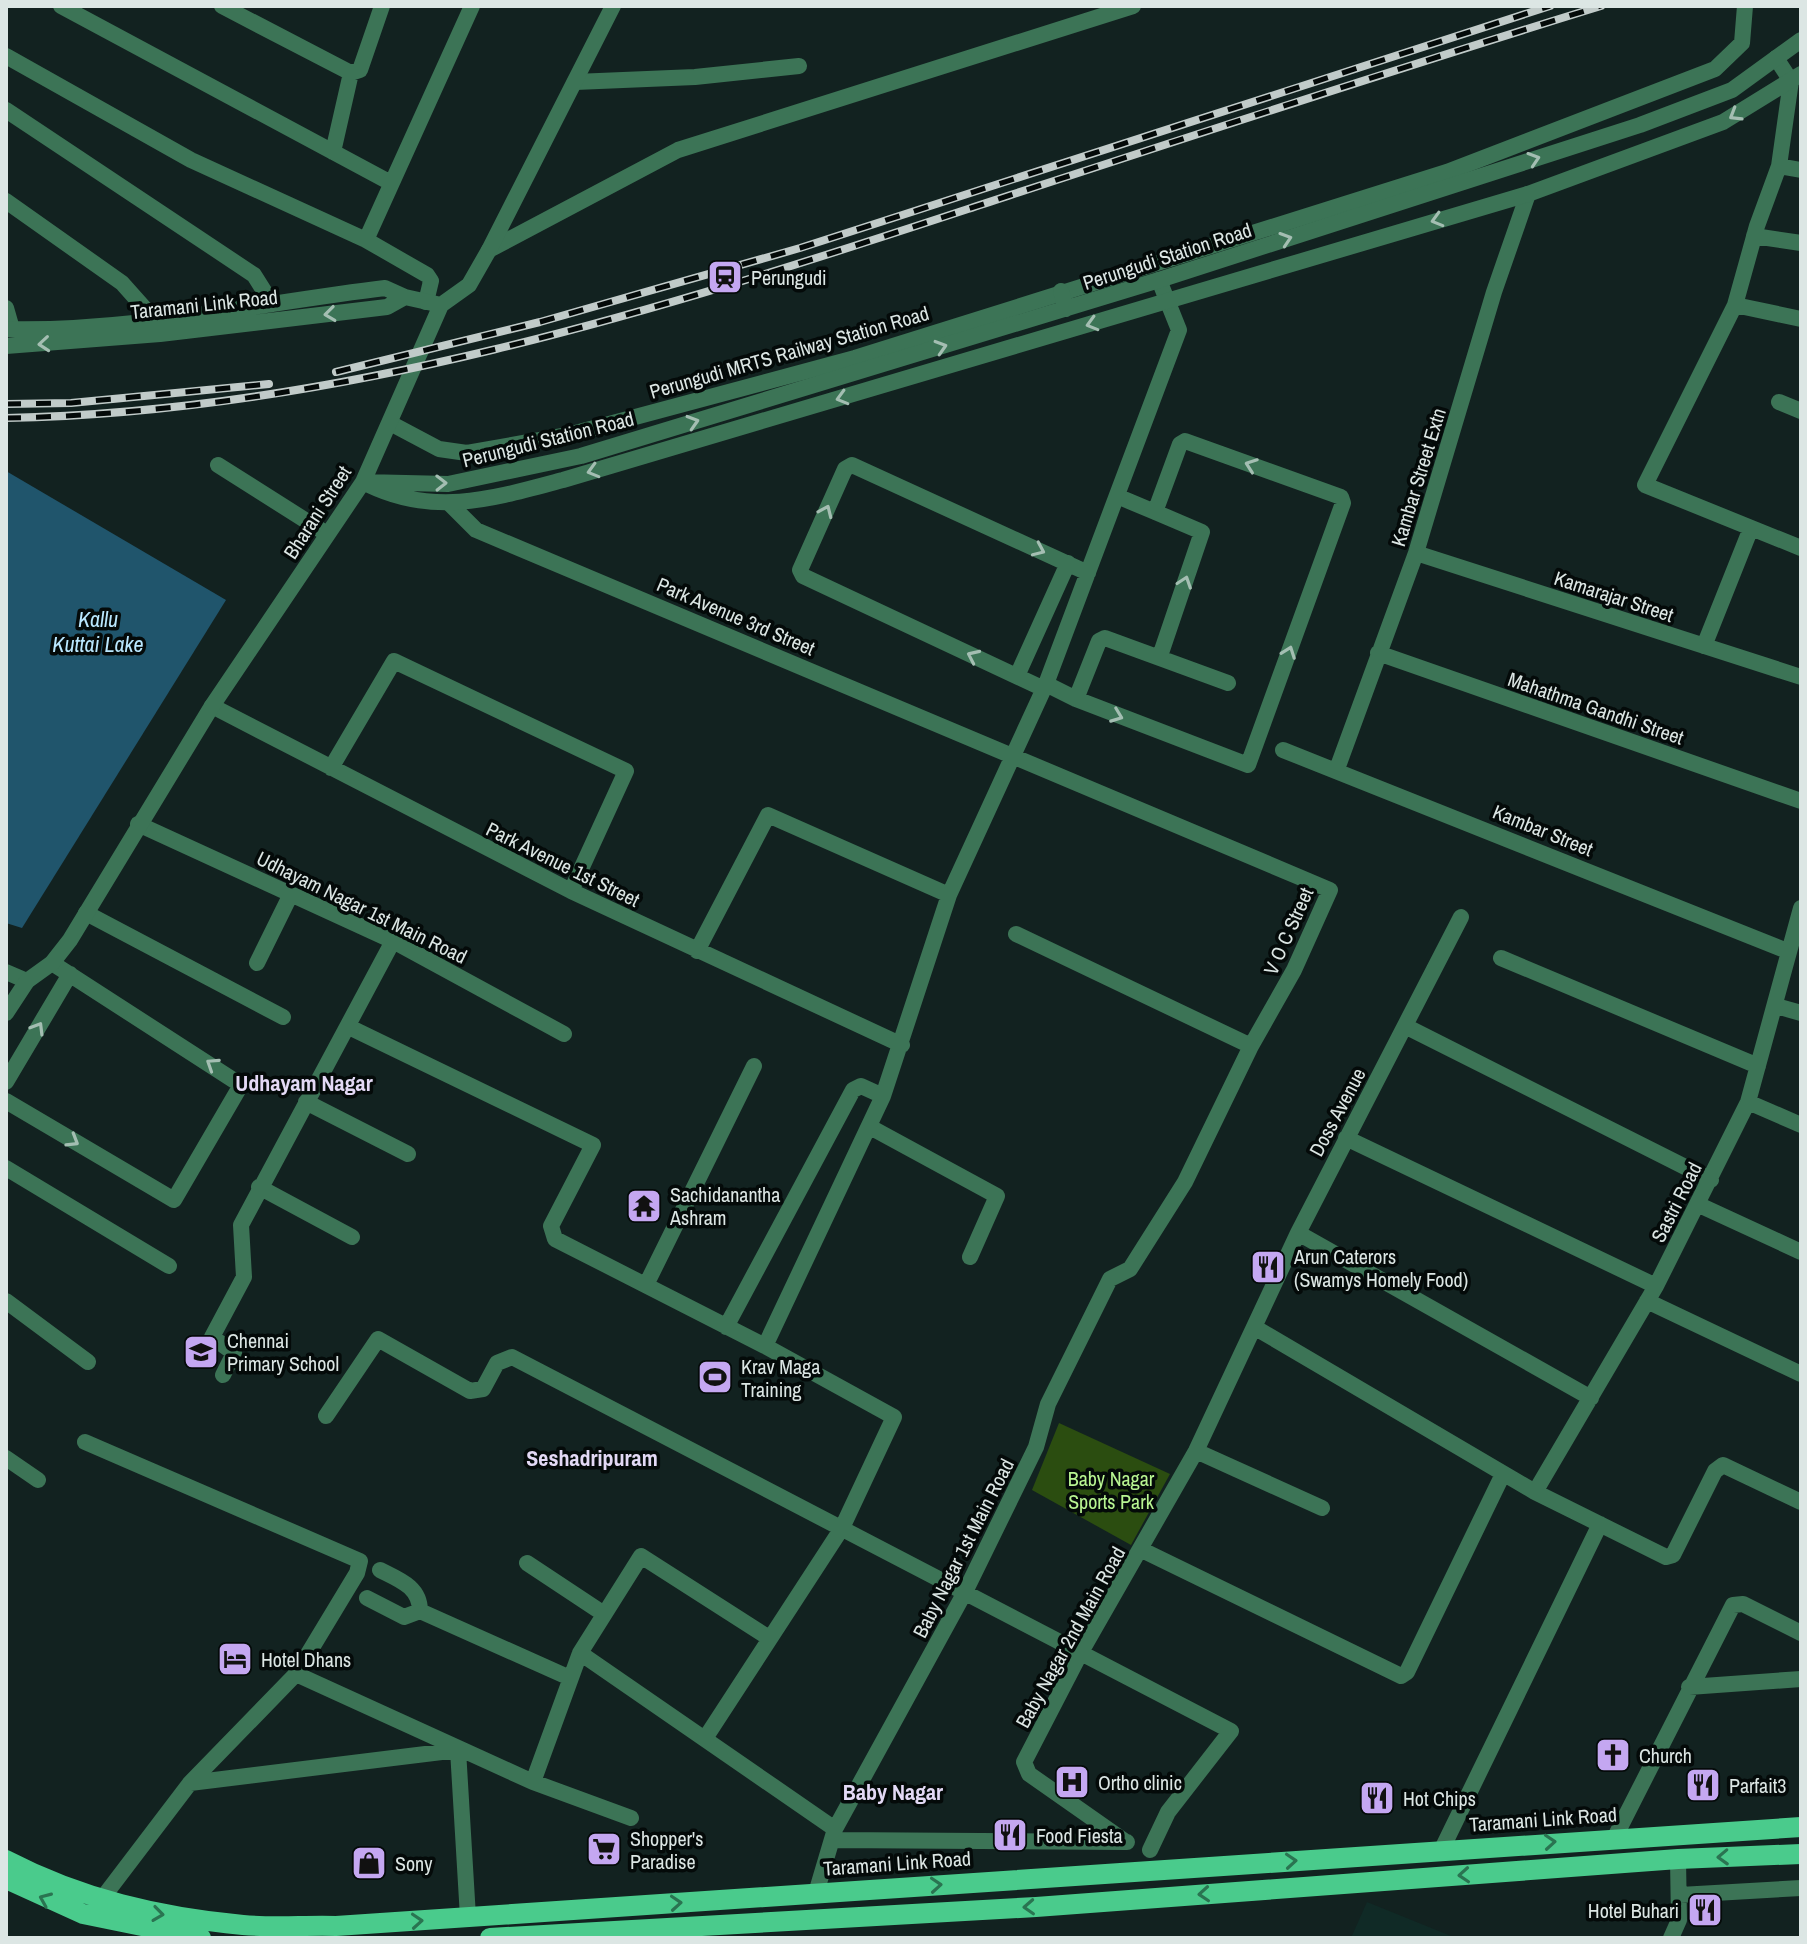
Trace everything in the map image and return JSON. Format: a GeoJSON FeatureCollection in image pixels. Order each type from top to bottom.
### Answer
{"type":"FeatureCollection","features":[{"type":"Feature","properties":{"kind":"main road","name":"Taramani Link Road"},"geometry":{"type":"LineString","coordinates":[[6,1860],[44,1880],[144,1912],[246,1926],[332,1932],[468,1917],[1104,1872],[1154,1860],[1441,1851],[1801,1827]]}},
{"type":"Feature","properties":{"kind":"main road"},"geometry":{"type":"LineString","coordinates":[[490,1938],[786,1929],[1107,1901],[1678,1859],[1801,1854]]}},
{"type":"Feature","properties":{"kind":"main road"},"geometry":{"type":"LineString","coordinates":[[1104,1872],[1107,1901]]}},
{"type":"Feature","properties":{"kind":"main road"},"geometry":{"type":"LineString","coordinates":[[6,1879],[83,1914],[201,1938]]}},
{"type":"Feature","properties":{"kind":"street"},"geometry":{"type":"LineString","coordinates":[[61,6],[391,183]]}},
{"type":"Feature","properties":{"kind":"street"},"geometry":{"type":"LineString","coordinates":[[222,6],[351,73],[360,70],[382,6]]}},
{"type":"Feature","properties":{"kind":"street"},"geometry":{"type":"LineString","coordinates":[[366,240],[472,6]]}},
{"type":"Feature","properties":{"kind":"street","name":"Bharani Street"},"geometry":{"type":"LineString","coordinates":[[6,1013],[27,981],[52,963],[86,913],[212,706],[363,482],[390,423],[434,303],[469,285],[613,6]]}},
{"type":"Feature","properties":{"kind":"street"},"geometry":{"type":"LineString","coordinates":[[489,250],[678,150],[1133,6]]}},
{"type":"Feature","properties":{"kind":"street"},"geometry":{"type":"LineString","coordinates":[[1732,90],[1715,69],[1742,43],[1745,6]]}},
{"type":"Feature","properties":{"kind":"street","name":"Perungudi Station Road"},"geometry":{"type":"LineString","coordinates":[[363,482],[448,484],[581,456],[1066,309],[1640,125],[1732,90],[1801,40]]}},
{"type":"Feature","properties":{"kind":"street"},"geometry":{"type":"LineString","coordinates":[[6,56],[191,160],[366,240],[427,275],[431,281],[434,303]]}},
{"type":"Feature","properties":{"kind":"street"},"geometry":{"type":"LineString","coordinates":[[1776,58],[1796,78],[1795,99],[1779,166],[1754,236],[1735,305],[1645,485],[1801,548]]}},
{"type":"Feature","properties":{"kind":"street"},"geometry":{"type":"LineString","coordinates":[[575,82],[695,77],[799,66]]}},
{"type":"Feature","properties":{"kind":"street","name":"Perungudi MRTS Railway Station Road"},"geometry":{"type":"LineString","coordinates":[[390,423],[439,449],[467,453],[568,435],[855,358],[1447,172],[1715,69]]}},
{"type":"Feature","properties":{"kind":"street"},"geometry":{"type":"LineString","coordinates":[[333,152],[351,73]]}},
{"type":"Feature","properties":{"kind":"street","name":"Perungudi Station Road"},"geometry":{"type":"LineString","coordinates":[[363,482],[398,500],[450,504],[491,499],[563,480],[1528,194],[1723,122],[1796,78]]}},
{"type":"Feature","properties":{"kind":"street"},"geometry":{"type":"LineString","coordinates":[[6,110],[254,275],[271,302]]}},
{"type":"Feature","properties":{"kind":"street"},"geometry":{"type":"LineString","coordinates":[[1779,166],[1801,170]]}},
{"type":"Feature","properties":{"kind":"street","name":"Kambar Street Extn"},"geometry":{"type":"LineString","coordinates":[[1337,769],[1416,553],[1494,292],[1528,194]]}},
{"type":"Feature","properties":{"kind":"street"},"geometry":{"type":"LineString","coordinates":[[6,201],[122,283],[155,320]]}},
{"type":"Feature","properties":{"kind":"street"},"geometry":{"type":"LineString","coordinates":[[1754,236],[1801,243]]}},
{"type":"Feature","properties":{"kind":"street"},"geometry":{"type":"LineString","coordinates":[[765,1346],[883,1096],[949,895],[1045,686],[1179,330],[1159,280]]}},
{"type":"Feature","properties":{"kind":"street","name":"Taramani Link Road"},"geometry":{"type":"LineString","coordinates":[[8,335],[155,320],[385,288],[405,297],[434,303]]}},
{"type":"Feature","properties":{"kind":"street","name":"Perungudi Station Road"},"geometry":{"type":"LineString","coordinates":[[1061,291],[1066,309]]}},
{"type":"Feature","properties":{"kind":"street","name":"Taramani Link Road"},"geometry":{"type":"LineString","coordinates":[[8,335],[160,334],[387,307],[405,297]]}},
{"type":"Feature","properties":{"kind":"street"},"geometry":{"type":"LineString","coordinates":[[1735,305],[1801,319]]}},
{"type":"Feature","properties":{"kind":"street"},"geometry":{"type":"LineString","coordinates":[[6,308],[8,335]]}},
{"type":"Feature","properties":{"kind":"street"},"geometry":{"type":"LineString","coordinates":[[1779,402],[1801,411]]}},
{"type":"Feature","properties":{"kind":"street"},"geometry":{"type":"LineString","coordinates":[[1088,573],[852,465],[847,466],[800,570],[803,576],[1017,676],[1248,765],[1343,503],[1341,497],[1185,441],[1180,444],[1155,512]]}},
{"type":"Feature","properties":{"kind":"street"},"geometry":{"type":"LineString","coordinates":[[218,465],[327,534]]}},
{"type":"Feature","properties":{"kind":"street"},"geometry":{"type":"LineString","coordinates":[[1117,496],[1202,532],[1160,656]]}},
{"type":"Feature","properties":{"kind":"street","name":"Park Avenue 3rd Street"},"geometry":{"type":"LineString","coordinates":[[450,504],[476,530],[1015,754]]}},
{"type":"Feature","properties":{"kind":"street"},"geometry":{"type":"LineString","coordinates":[[1704,646],[1751,528]]}},
{"type":"Feature","properties":{"kind":"street","name":"Kamarajar Street"},"geometry":{"type":"LineString","coordinates":[[1416,553],[1801,677]]}},
{"type":"Feature","properties":{"kind":"street"},"geometry":{"type":"LineString","coordinates":[[1017,676],[1068,563]]}},
{"type":"Feature","properties":{"kind":"street"},"geometry":{"type":"LineString","coordinates":[[1076,699],[1102,639],[1160,656],[1228,683]]}},
{"type":"Feature","properties":{"kind":"street","name":"Mahathma Gandhi Street"},"geometry":{"type":"LineString","coordinates":[[1378,653],[1801,801]]}},
{"type":"Feature","properties":{"kind":"street"},"geometry":{"type":"LineString","coordinates":[[331,768],[394,661],[626,771],[571,891]]}},
{"type":"Feature","properties":{"kind":"street","name":"Park Avenue 1st Street"},"geometry":{"type":"LineString","coordinates":[[212,706],[571,891],[902,1045]]}},
{"type":"Feature","properties":{"kind":"street","name":"Kambar Street"},"geometry":{"type":"LineString","coordinates":[[1283,750],[1787,951]]}},
{"type":"Feature","properties":{"kind":"street","name":"V O C Street"},"geometry":{"type":"LineString","coordinates":[[1015,754],[1330,890],[1294,970],[1251,1046],[1185,1182],[1130,1269],[1110,1279]]}},
{"type":"Feature","properties":{"kind":"street"},"geometry":{"type":"LineString","coordinates":[[697,951],[768,815],[949,895]]}},
{"type":"Feature","properties":{"kind":"street","name":"Udhayam Nagar 1st Main Road"},"geometry":{"type":"LineString","coordinates":[[138,824],[393,941],[564,1034]]}},
{"type":"Feature","properties":{"kind":"street"},"geometry":{"type":"LineString","coordinates":[[257,963],[291,894]]}},
{"type":"Feature","properties":{"kind":"street","name":"Sastri Road"},"geometry":{"type":"LineString","coordinates":[[1535,1492],[1651,1294],[1748,1102],[1776,1006],[1787,951],[1801,910]]}},
{"type":"Feature","properties":{"kind":"street"},"geometry":{"type":"LineString","coordinates":[[86,913],[283,1017]]}},
{"type":"Feature","properties":{"kind":"street","name":"Doss Avenue"},"geometry":{"type":"LineString","coordinates":[[1254,1327],[1298,1233],[1461,917]]}},
{"type":"Feature","properties":{"kind":"street"},"geometry":{"type":"LineString","coordinates":[[1016,934],[1251,1046]]}},
{"type":"Feature","properties":{"kind":"street"},"geometry":{"type":"LineString","coordinates":[[223,1375],[234,1353],[212,1337],[244,1277],[241,1225],[393,941]]}},
{"type":"Feature","properties":{"kind":"street"},"geometry":{"type":"LineString","coordinates":[[1501,958],[1758,1066]]}},
{"type":"Feature","properties":{"kind":"street"},"geometry":{"type":"LineString","coordinates":[[6,1101],[174,1200],[240,1088],[239,1082],[52,963]]}},
{"type":"Feature","properties":{"kind":"street"},"geometry":{"type":"LineString","coordinates":[[6,972],[27,981]]}},
{"type":"Feature","properties":{"kind":"street"},"geometry":{"type":"LineString","coordinates":[[6,1082],[70,974]]}},
{"type":"Feature","properties":{"kind":"street"},"geometry":{"type":"LineString","coordinates":[[1776,1006],[1801,1013]]}},
{"type":"Feature","properties":{"kind":"street"},"geometry":{"type":"LineString","coordinates":[[1405,1026],[1711,1180]]}},
{"type":"Feature","properties":{"kind":"street"},"geometry":{"type":"LineString","coordinates":[[349,1027],[593,1145],[551,1226],[555,1239],[765,1346],[894,1417],[842,1528],[706,1737]]}},
{"type":"Feature","properties":{"kind":"street"},"geometry":{"type":"LineString","coordinates":[[646,1285],[754,1066]]}},
{"type":"Feature","properties":{"kind":"street"},"geometry":{"type":"LineString","coordinates":[[726,1327],[853,1090],[861,1086],[883,1096]]}},
{"type":"Feature","properties":{"kind":"street"},"geometry":{"type":"LineString","coordinates":[[306,1102],[408,1154]]}},
{"type":"Feature","properties":{"kind":"street"},"geometry":{"type":"LineString","coordinates":[[1748,1102],[1801,1125]]}},
{"type":"Feature","properties":{"kind":"street"},"geometry":{"type":"LineString","coordinates":[[870,1127],[997,1196],[970,1257]]}},
{"type":"Feature","properties":{"kind":"street"},"geometry":{"type":"LineString","coordinates":[[1346,1138],[1801,1374]]}},
{"type":"Feature","properties":{"kind":"street"},"geometry":{"type":"LineString","coordinates":[[6,1168],[169,1266]]}},
{"type":"Feature","properties":{"kind":"street"},"geometry":{"type":"LineString","coordinates":[[259,1187],[352,1237]]}},
{"type":"Feature","properties":{"kind":"street"},"geometry":{"type":"LineString","coordinates":[[1697,1204],[1801,1252]]}},
{"type":"Feature","properties":{"kind":"street"},"geometry":{"type":"LineString","coordinates":[[1298,1233],[1591,1398]]}},
{"type":"Feature","properties":{"kind":"street","name":"Baby Nagar 1st Main Road"},"geometry":{"type":"LineString","coordinates":[[816,1893],[834,1834],[965,1592],[1036,1447],[1048,1404],[1110,1279]]}},
{"type":"Feature","properties":{"kind":"street"},"geometry":{"type":"LineString","coordinates":[[6,1301],[88,1362]]}},
{"type":"Feature","properties":{"kind":"street"},"geometry":{"type":"LineString","coordinates":[[1254,1327],[1535,1492],[1671,1556],[1715,1471],[1723,1465],[1801,1502]]}},
{"type":"Feature","properties":{"kind":"street","name":"Baby Nagar 2nd Main Road"},"geometry":{"type":"LineString","coordinates":[[1126,1842],[1023,1767],[1081,1652],[1196,1451],[1254,1327]]}},
{"type":"Feature","properties":{"kind":"street"},"geometry":{"type":"LineString","coordinates":[[326,1416],[378,1339],[470,1391],[483,1389],[497,1363],[512,1357],[1231,1731],[1168,1812],[1154,1860],[1126,1842],[834,1834],[706,1737],[580,1653]]}},
{"type":"Feature","properties":{"kind":"street"},"geometry":{"type":"LineString","coordinates":[[85,1442],[360,1561],[357,1573],[296,1674],[190,1783],[101,1900]]}},
{"type":"Feature","properties":{"kind":"street"},"geometry":{"type":"LineString","coordinates":[[1196,1451],[1322,1508]]}},
{"type":"Feature","properties":{"kind":"street"},"geometry":{"type":"LineString","coordinates":[[6,1458],[38,1480]]}},
{"type":"Feature","properties":{"kind":"street"},"geometry":{"type":"LineString","coordinates":[[1142,1550],[1401,1676],[1407,1672],[1503,1474]]}},
{"type":"Feature","properties":{"kind":"street"},"geometry":{"type":"LineString","coordinates":[[1441,1851],[1600,1524]]}},
{"type":"Feature","properties":{"kind":"street"},"geometry":{"type":"LineString","coordinates":[[533,1782],[580,1653],[641,1556],[769,1638]]}},
{"type":"Feature","properties":{"kind":"street"},"geometry":{"type":"LineString","coordinates":[[527,1563],[604,1614]]}},
{"type":"Feature","properties":{"kind":"street"},"geometry":{"type":"LineString","coordinates":[[380,1570],[413,1589],[420,1600],[420,1611]]}},
{"type":"Feature","properties":{"kind":"street"},"geometry":{"type":"LineString","coordinates":[[367,1598],[404,1617],[420,1611],[570,1678]]}},
{"type":"Feature","properties":{"kind":"street"},"geometry":{"type":"LineString","coordinates":[[1615,1837],[1689,1687],[1736,1603],[1801,1633]]}},
{"type":"Feature","properties":{"kind":"street"},"geometry":{"type":"LineString","coordinates":[[296,1674],[458,1750],[631,1818]]}},
{"type":"Feature","properties":{"kind":"street"},"geometry":{"type":"LineString","coordinates":[[1689,1687],[1801,1679]]}},
{"type":"Feature","properties":{"kind":"street"},"geometry":{"type":"LineString","coordinates":[[190,1783],[458,1750]]}},
{"type":"Feature","properties":{"kind":"street"},"geometry":{"type":"LineString","coordinates":[[458,1750],[468,1917]]}},
{"type":"Feature","properties":{"kind":"street"},"geometry":{"type":"LineString","coordinates":[[1671,1938],[1679,1920],[1678,1859]]}},
{"type":"Feature","properties":{"kind":"street"},"geometry":{"type":"LineString","coordinates":[[1680,1895],[1801,1888]]}},
{"type":"Feature","properties":{"kind":"shaded area"},"geometry":{"type":"Polygon","coordinates":[[[1367,1902],[1456,1938],[1351,1938],[1367,1902]]]}},
{"type":"Feature","properties":{"kind":"green space","name":"Baby Nagar Sports Park"},"geometry":{"type":"Polygon","coordinates":[[[1059,1423],[1170,1474],[1131,1545],[1032,1490],[1059,1423]]]}},
{"type":"Feature","properties":{"kind":"water","name":"Kallu Kuttai Lake"},"geometry":{"type":"Polygon","coordinates":[[[6,471],[226,600],[22,928],[6,923],[6,471]]]}},
{"type":"Feature","properties":{"kind":"railway"},"geometry":{"type":"LineString","coordinates":[[336,372],[540,322],[800,248],[1550,6]]}},
{"type":"Feature","properties":{"kind":"railway"},"geometry":{"type":"LineString","coordinates":[[6,418],[129,411],[252,397],[373,376],[494,350],[733,284],[1601,6]]}},
{"type":"Feature","properties":{"kind":"railway"},"geometry":{"type":"LineString","coordinates":[[6,404],[71,403],[269,384]]}},
{"type":"Feature","properties":{"kind":"place","name":"Perungudi"},"geometry":{"type":"Point","coordinates":[725,277]}},
{"type":"Feature","properties":{"kind":"place","name":"Sachidanantha Ashram"},"geometry":{"type":"Point","coordinates":[644,1206]}},
{"type":"Feature","properties":{"kind":"place","name":"Arun Caterors (Swamys Homely Food)"},"geometry":{"type":"Point","coordinates":[1268,1267]}},
{"type":"Feature","properties":{"kind":"place","name":"Chennai Primary School"},"geometry":{"type":"Point","coordinates":[201,1352]}},
{"type":"Feature","properties":{"kind":"place","name":"Krav Maga Training"},"geometry":{"type":"Point","coordinates":[715,1377]}},
{"type":"Feature","properties":{"kind":"place","name":"Hotel Dhans"},"geometry":{"type":"Point","coordinates":[235,1659]}},
{"type":"Feature","properties":{"kind":"place","name":"Church"},"geometry":{"type":"Point","coordinates":[1613,1755]}},
{"type":"Feature","properties":{"kind":"place","name":"Ortho clinic"},"geometry":{"type":"Point","coordinates":[1072,1782]}},
{"type":"Feature","properties":{"kind":"place","name":"Parfait3"},"geometry":{"type":"Point","coordinates":[1703,1785]}},
{"type":"Feature","properties":{"kind":"place","name":"Hot Chips"},"geometry":{"type":"Point","coordinates":[1377,1798]}},
{"type":"Feature","properties":{"kind":"place","name":"Food Fiesta"},"geometry":{"type":"Point","coordinates":[1010,1835]}},
{"type":"Feature","properties":{"kind":"place","name":"Shopper's Paradise"},"geometry":{"type":"Point","coordinates":[604,1849]}},
{"type":"Feature","properties":{"kind":"place","name":"Sony"},"geometry":{"type":"Point","coordinates":[369,1863]}},
{"type":"Feature","properties":{"kind":"place","name":"Hotel Buhari"},"geometry":{"type":"Point","coordinates":[1705,1910]}},
{"type":"Feature","properties":{"kind":"district","name":"Udhayam Nagar"},"geometry":{"type":"Point","coordinates":[304,1083]}},
{"type":"Feature","properties":{"kind":"district","name":"Seshadripuram"},"geometry":{"type":"Point","coordinates":[592,1458]}},
{"type":"Feature","properties":{"kind":"district","name":"Baby Nagar"},"geometry":{"type":"Point","coordinates":[893,1792]}}]}
